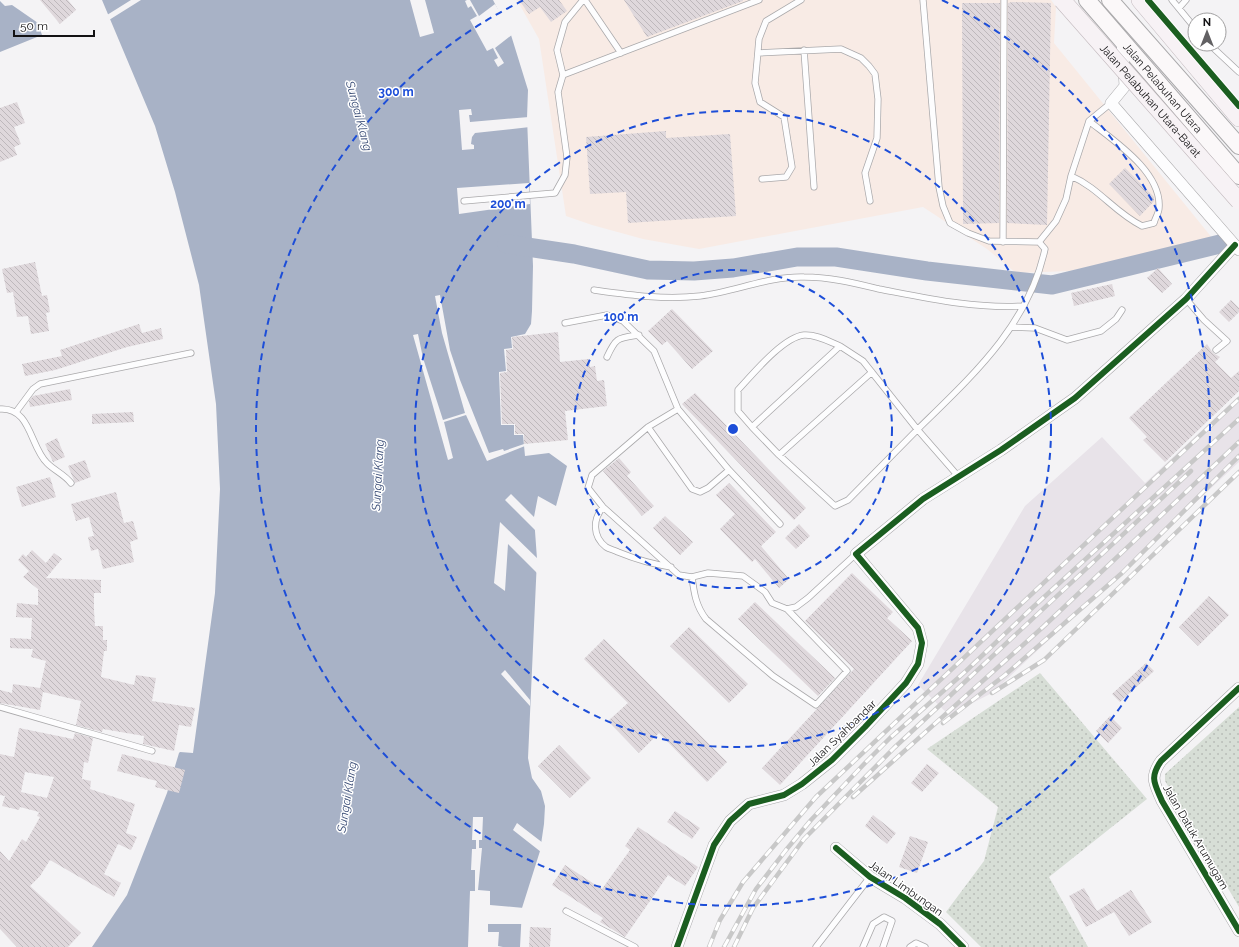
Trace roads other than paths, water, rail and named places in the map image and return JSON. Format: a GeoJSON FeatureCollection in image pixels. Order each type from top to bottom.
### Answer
{"type":"FeatureCollection","features":[{"type":"Feature","properties":{"kind":"main road","name":"Jalan Pelabuhan Utara-Barat"},"geometry":{"type":"LineString","coordinates":[[1062,0],[1239,201]]}},
{"type":"Feature","properties":{"kind":"main road","name":"Jalan Pelabuhan Utara"},"geometry":{"type":"LineString","coordinates":[[1087,0],[1234,170]]}},
{"type":"Feature","properties":{"kind":"main road","name":"Jalan Pelabuhan Utara"},"geometry":{"type":"LineString","coordinates":[[1110,0],[1239,146]]}},
{"type":"Feature","properties":{"kind":"main road"},"geometry":{"type":"LineString","coordinates":[[1122,0],[1130,24]]}},
{"type":"Feature","properties":{"kind":"main road"},"geometry":{"type":"LineString","coordinates":[[1146,0],[1239,118]]}},
{"type":"Feature","properties":{"kind":"street"},"geometry":{"type":"LineString","coordinates":[[1146,0],[1239,106]]}},
{"type":"Feature","properties":{"kind":"street"},"geometry":{"type":"LineString","coordinates":[[856,554],[923,499],[1001,450],[1076,398],[1186,299],[1237,248],[1111,103],[1125,86],[1122,40]]}},
{"type":"Feature","properties":{"kind":"street","name":"Jalan Syahbandar"},"geometry":{"type":"LineString","coordinates":[[677,947],[714,845],[730,821],[749,804],[784,795],[802,784],[832,760],[906,682],[918,664],[922,643],[918,628],[856,554]]}},
{"type":"Feature","properties":{"kind":"street","name":"Jalan Datuk Arumugam"},"geometry":{"type":"LineString","coordinates":[[1239,688],[1161,761],[1154,770],[1153,780],[1162,801],[1239,931]]}},
{"type":"Feature","properties":{"kind":"street","name":"Jalan Limbungan"},"geometry":{"type":"LineString","coordinates":[[836,848],[870,877],[905,898],[940,924],[963,947]]}},
{"type":"Feature","properties":{"kind":"lane"},"geometry":{"type":"LineString","coordinates":[[464,201],[555,193],[565,174],[566,163],[558,92],[563,76],[557,50],[565,22],[584,0],[621,53]]}},
{"type":"Feature","properties":{"kind":"lane"},"geometry":{"type":"LineString","coordinates":[[563,76],[759,0]]}},
{"type":"Feature","properties":{"kind":"lane"},"geometry":{"type":"LineString","coordinates":[[762,179],[786,177],[792,167],[784,117],[760,102],[755,83],[759,39],[766,21],[801,0]]}},
{"type":"Feature","properties":{"kind":"lane"},"geometry":{"type":"LineString","coordinates":[[923,0],[943,206],[950,223],[968,233],[989,241],[1038,242],[1045,250],[1040,272],[1012,327],[972,376],[917,430],[848,500],[835,506],[779,455],[738,411],[738,390],[767,358],[795,337],[805,335],[840,346],[863,361],[917,430],[958,476]]}},
{"type":"Feature","properties":{"kind":"lane"},"geometry":{"type":"LineString","coordinates":[[1003,242],[1004,0]]}},
{"type":"Feature","properties":{"kind":"lane"},"geometry":{"type":"LineString","coordinates":[[1172,0],[1187,18]]}},
{"type":"Feature","properties":{"kind":"lane"},"geometry":{"type":"LineString","coordinates":[[1179,8],[1186,0]]}},
{"type":"Feature","properties":{"kind":"lane"},"geometry":{"type":"LineString","coordinates":[[758,53],[841,49],[861,58],[875,74],[878,99],[877,138],[865,173],[870,201]]}},
{"type":"Feature","properties":{"kind":"lane"},"geometry":{"type":"LineString","coordinates":[[804,50],[814,187]]}},
{"type":"Feature","properties":{"kind":"lane"},"geometry":{"type":"LineString","coordinates":[[1218,52],[1239,72]]}},
{"type":"Feature","properties":{"kind":"lane"},"geometry":{"type":"LineString","coordinates":[[1038,242],[1056,221],[1066,199],[1071,176],[1090,121],[1111,103]]}},
{"type":"Feature","properties":{"kind":"lane"},"geometry":{"type":"LineString","coordinates":[[1071,176],[1086,183],[1126,218],[1142,226],[1154,223],[1159,208],[1156,185],[1141,165],[1090,121]]}},
{"type":"Feature","properties":{"kind":"lane"},"geometry":{"type":"LineString","coordinates":[[594,290],[650,298],[701,296],[770,281],[803,277],[844,280],[946,301],[998,308],[1023,306]]}},
{"type":"Feature","properties":{"kind":"lane"},"geometry":{"type":"LineString","coordinates":[[1186,299],[1204,320],[1227,341],[1216,350]]}},
{"type":"Feature","properties":{"kind":"lane"},"geometry":{"type":"LineString","coordinates":[[1012,327],[1035,328],[1067,340],[1101,331],[1116,319],[1122,310]]}},
{"type":"Feature","properties":{"kind":"lane"},"geometry":{"type":"LineString","coordinates":[[565,323],[607,315],[623,321],[639,335],[654,351],[678,409],[730,470],[780,524]]}},
{"type":"Feature","properties":{"kind":"lane"},"geometry":{"type":"LineString","coordinates":[[607,357],[611,345],[621,338],[639,335]]}},
{"type":"Feature","properties":{"kind":"lane"},"geometry":{"type":"LineString","coordinates":[[752,427],[840,346]]}},
{"type":"Feature","properties":{"kind":"lane"},"geometry":{"type":"LineString","coordinates":[[16,412],[33,389],[40,384],[191,353]]}},
{"type":"Feature","properties":{"kind":"lane"},"geometry":{"type":"LineString","coordinates":[[779,455],[872,372]]}},
{"type":"Feature","properties":{"kind":"lane"},"geometry":{"type":"LineString","coordinates":[[0,409],[11,409],[20,415],[47,463],[64,474],[71,483]]}},
{"type":"Feature","properties":{"kind":"lane"},"geometry":{"type":"LineString","coordinates":[[678,409],[648,427],[592,475],[588,488],[603,507],[679,575],[692,577],[708,572],[743,576],[765,592],[772,603],[787,609],[847,671],[816,705],[773,676],[706,619],[699,610],[694,596],[692,577]]}},
{"type":"Feature","properties":{"kind":"lane"},"geometry":{"type":"LineString","coordinates":[[648,427],[692,490],[700,492],[708,488],[730,470]]}},
{"type":"Feature","properties":{"kind":"lane"},"geometry":{"type":"LineString","coordinates":[[603,507],[596,516],[595,523],[596,534],[606,547],[648,564],[671,567]]}},
{"type":"Feature","properties":{"kind":"lane"},"geometry":{"type":"LineString","coordinates":[[787,609],[796,607],[808,598],[856,554]]}},
{"type":"Feature","properties":{"kind":"lane"},"geometry":{"type":"LineString","coordinates":[[0,707],[152,751]]}},
{"type":"Feature","properties":{"kind":"lane"},"geometry":{"type":"LineString","coordinates":[[816,947],[870,877]]}},
{"type":"Feature","properties":{"kind":"lane"},"geometry":{"type":"LineString","coordinates":[[566,911],[635,947]]}},
{"type":"Feature","properties":{"kind":"lane"},"geometry":{"type":"LineString","coordinates":[[863,947],[873,924],[884,917],[892,921],[883,947]]}},
{"type":"Feature","properties":{"kind":"lane"},"geometry":{"type":"LineString","coordinates":[[910,947],[916,943],[925,947]]}},
{"type":"Feature","properties":{"kind":"water","name":"Sungai Klang"},"geometry":{"type":"Polygon","coordinates":[[[102,0],[493,0],[511,35],[528,90],[527,118],[533,266],[532,311],[531,324],[525,334],[511,337],[512,348],[504,349],[506,371],[499,372],[501,425],[514,425],[514,435],[523,435],[525,456],[549,453],[567,466],[556,506],[538,496],[534,517],[537,559],[528,758],[532,778],[541,791],[545,806],[540,851],[522,908],[520,947],[92,947],[127,895],[167,793],[179,753],[193,753],[215,593],[220,489],[216,404],[199,285],[175,192],[155,126],[102,0]]]}},
{"type":"Feature","properties":{"kind":"water"},"geometry":{"type":"Polygon","coordinates":[[[0,1],[5,6],[12,5],[38,23],[42,35],[0,52],[0,1]]]}},
{"type":"Feature","properties":{"kind":"waterway"},"geometry":{"type":"LineString","coordinates":[[507,244],[574,254],[648,270],[694,271],[733,268],[797,257],[836,257],[927,271],[1052,285],[1220,244]]}},
{"type":"Feature","properties":{"kind":"railway"},"geometry":{"type":"LineString","coordinates":[[709,947],[720,920],[743,882],[816,797],[1239,399]]}},
{"type":"Feature","properties":{"kind":"railway"},"geometry":{"type":"LineString","coordinates":[[724,947],[756,889],[811,820],[866,762],[890,738],[966,671],[1031,609],[1239,419]]}},
{"type":"Feature","properties":{"kind":"railway"},"geometry":{"type":"LineString","coordinates":[[853,797],[1043,627],[1239,442]]}},
{"type":"Feature","properties":{"kind":"railway"},"geometry":{"type":"LineString","coordinates":[[943,723],[1005,675],[1122,573],[1239,456]]}},
{"type":"Feature","properties":{"kind":"railway"},"geometry":{"type":"LineString","coordinates":[[734,947],[753,908],[804,839],[894,748],[1191,471]]}},
{"type":"Feature","properties":{"kind":"railway"},"geometry":{"type":"LineString","coordinates":[[992,693],[1044,660],[1239,472]]}}]}
